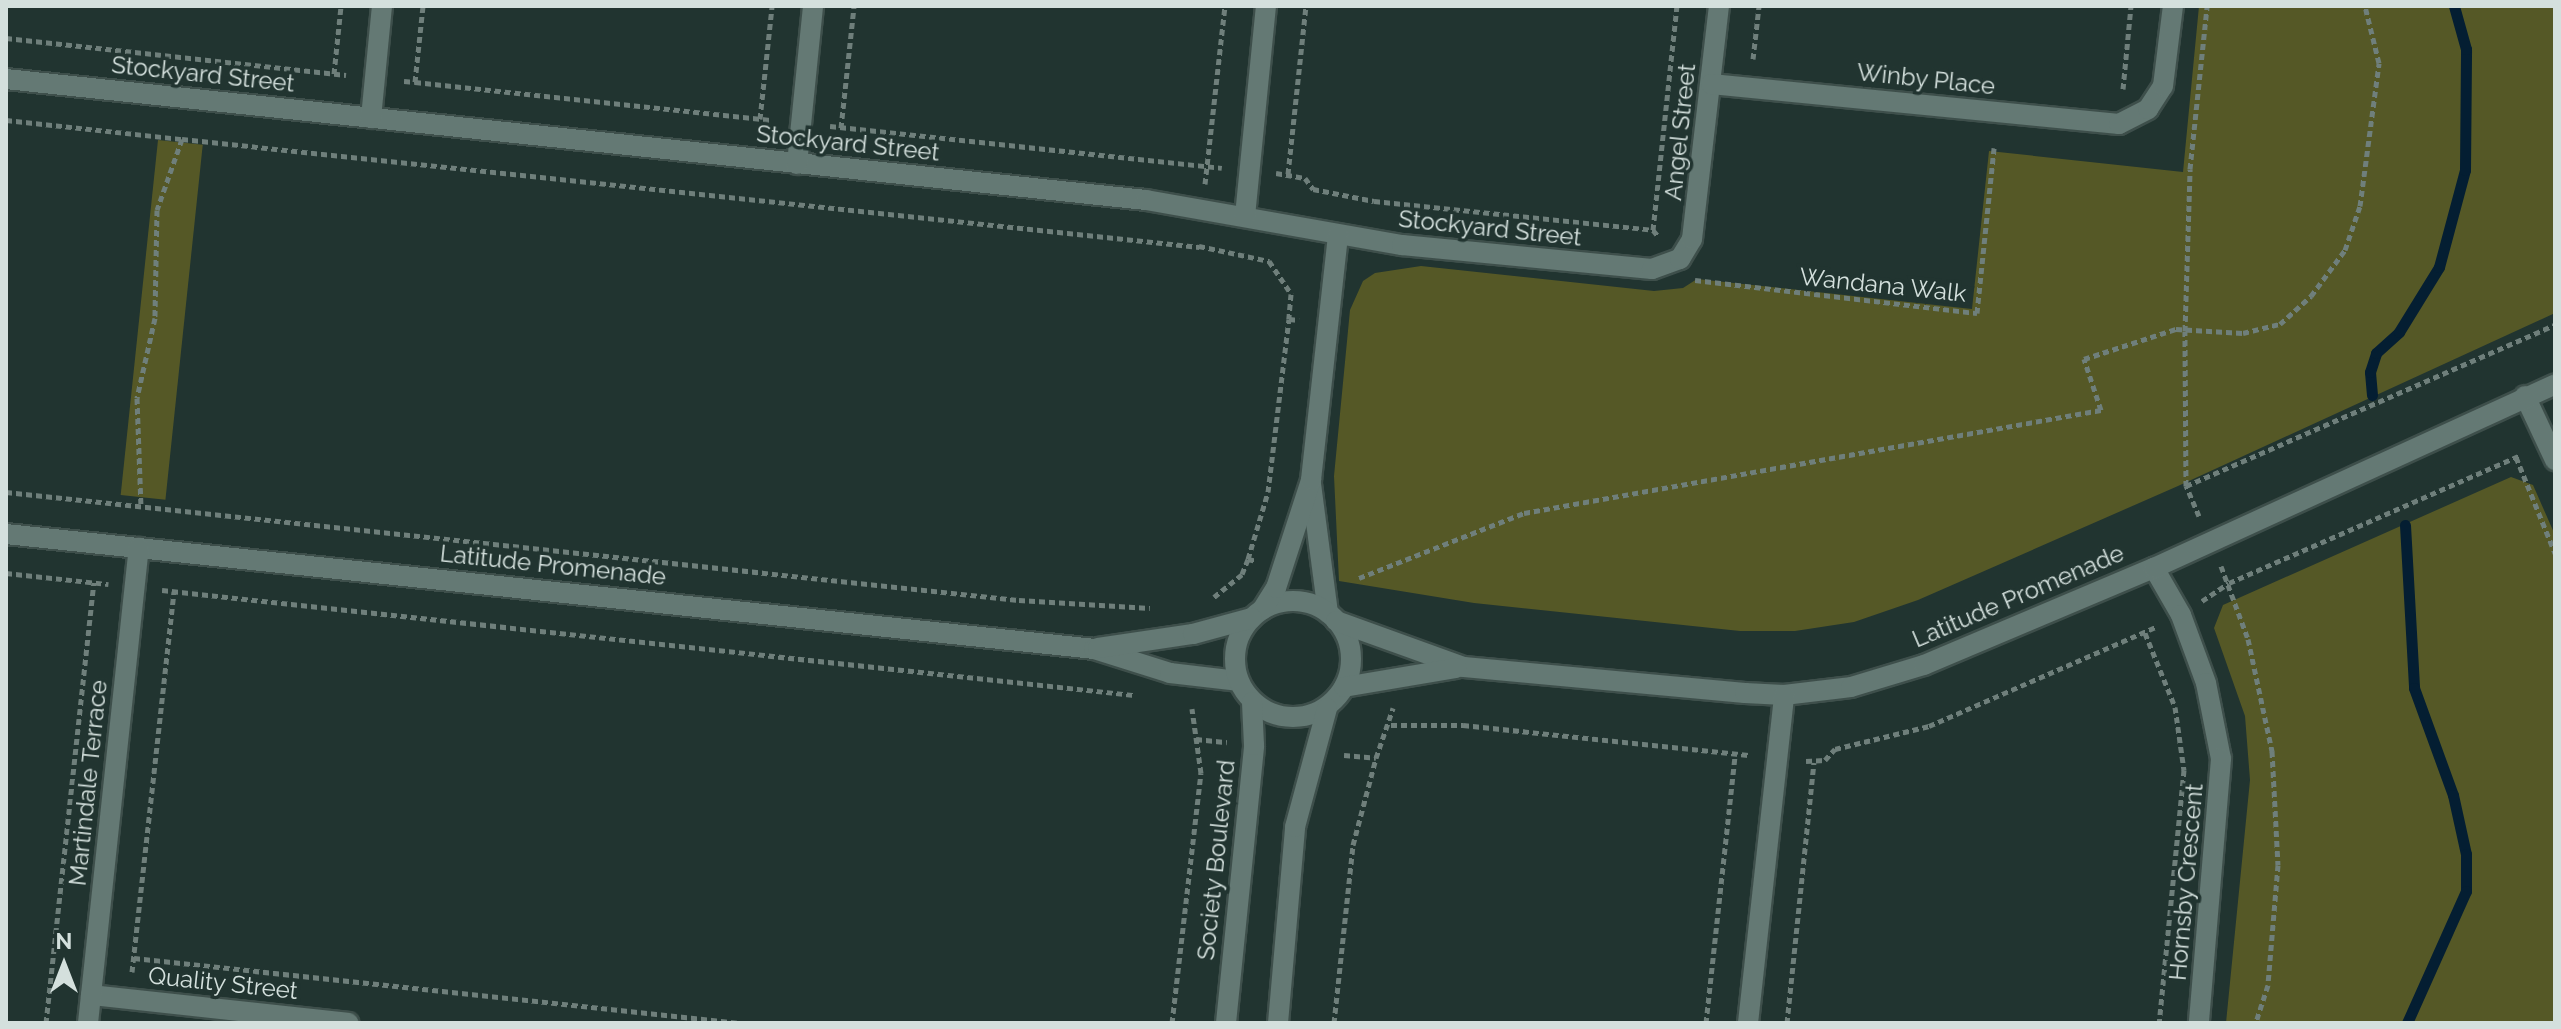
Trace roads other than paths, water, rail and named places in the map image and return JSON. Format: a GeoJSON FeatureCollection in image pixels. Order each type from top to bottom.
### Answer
{"type":"FeatureCollection","features":[{"type":"Feature","properties":{"kind":"street"},"geometry":{"type":"LineString","coordinates":[[371,118],[382,6]]}},
{"type":"Feature","properties":{"kind":"street"},"geometry":{"type":"LineString","coordinates":[[797,164],[813,6]]}},
{"type":"Feature","properties":{"kind":"street"},"geometry":{"type":"LineString","coordinates":[[1245,216],[1266,6]]}},
{"type":"Feature","properties":{"kind":"street","name":"Angel Street"},"geometry":{"type":"LineString","coordinates":[[1680,259],[1692,239],[1698,211],[1719,6]]}},
{"type":"Feature","properties":{"kind":"street","name":"Winby Place"},"geometry":{"type":"LineString","coordinates":[[1711,84],[2127,121],[2163,86],[2173,6]]}},
{"type":"Feature","properties":{"kind":"street","name":"Stockyard Street"},"geometry":{"type":"LineString","coordinates":[[6,79],[1146,200],[1338,235],[1627,269],[1652,269],[1680,259]]}},
{"type":"Feature","properties":{"kind":"street"},"geometry":{"type":"LineString","coordinates":[[1327,708],[1288,718],[1252,702],[1238,681],[1237,640],[1276,588],[1311,480],[1338,235]]}},
{"type":"Feature","properties":{"kind":"street","name":"Latitude Promenade"},"geometry":{"type":"LineString","coordinates":[[1344,687],[1464,667],[1784,695],[1851,687],[1924,665],[2154,568],[2555,384]]}},
{"type":"Feature","properties":{"kind":"street"},"geometry":{"type":"LineString","coordinates":[[2525,396],[2552,453]]}},
{"type":"Feature","properties":{"kind":"street"},"geometry":{"type":"LineString","coordinates":[[1278,1023],[1295,827],[1327,708],[1344,687],[1350,646],[1332,617],[1311,480]]}},
{"type":"Feature","properties":{"kind":"street","name":"Latitude Promenade"},"geometry":{"type":"LineString","coordinates":[[6,534],[1094,649],[1170,673],[1238,681]]}},
{"type":"Feature","properties":{"kind":"street","name":"Martindale Terrace"},"geometry":{"type":"LineString","coordinates":[[88,1023],[139,548]]}},
{"type":"Feature","properties":{"kind":"street","name":"Hornsby Crescent"},"geometry":{"type":"LineString","coordinates":[[2154,568],[2181,615],[2206,683],[2221,759],[2199,1023]]}},
{"type":"Feature","properties":{"kind":"street"},"geometry":{"type":"LineString","coordinates":[[1257,614],[1295,601],[1332,617]]}},
{"type":"Feature","properties":{"kind":"street","name":"Latitude Promenade"},"geometry":{"type":"LineString","coordinates":[[1094,649],[1193,634],[1257,614]]}},
{"type":"Feature","properties":{"kind":"street","name":"Latitude Promenade"},"geometry":{"type":"LineString","coordinates":[[1332,617],[1464,667]]}},
{"type":"Feature","properties":{"kind":"street"},"geometry":{"type":"LineString","coordinates":[[1748,1023],[1784,695]]}},
{"type":"Feature","properties":{"kind":"street","name":"Society Boulevard"},"geometry":{"type":"LineString","coordinates":[[1226,1023],[1254,745],[1252,702]]}},
{"type":"Feature","properties":{"kind":"street","name":"Quality Street"},"geometry":{"type":"LineString","coordinates":[[91,995],[348,1023]]}},
{"type":"Feature","properties":{"kind":"waterway"},"geometry":{"type":"LineString","coordinates":[[2372,395],[2370,372],[2376,353],[2399,332],[2439,267],[2465,170],[2466,49],[2454,6]]}},
{"type":"Feature","properties":{"kind":"waterway"},"geometry":{"type":"LineString","coordinates":[[2405,525],[2414,688],[2453,795],[2466,854],[2466,891],[2407,1023]]}}]}
